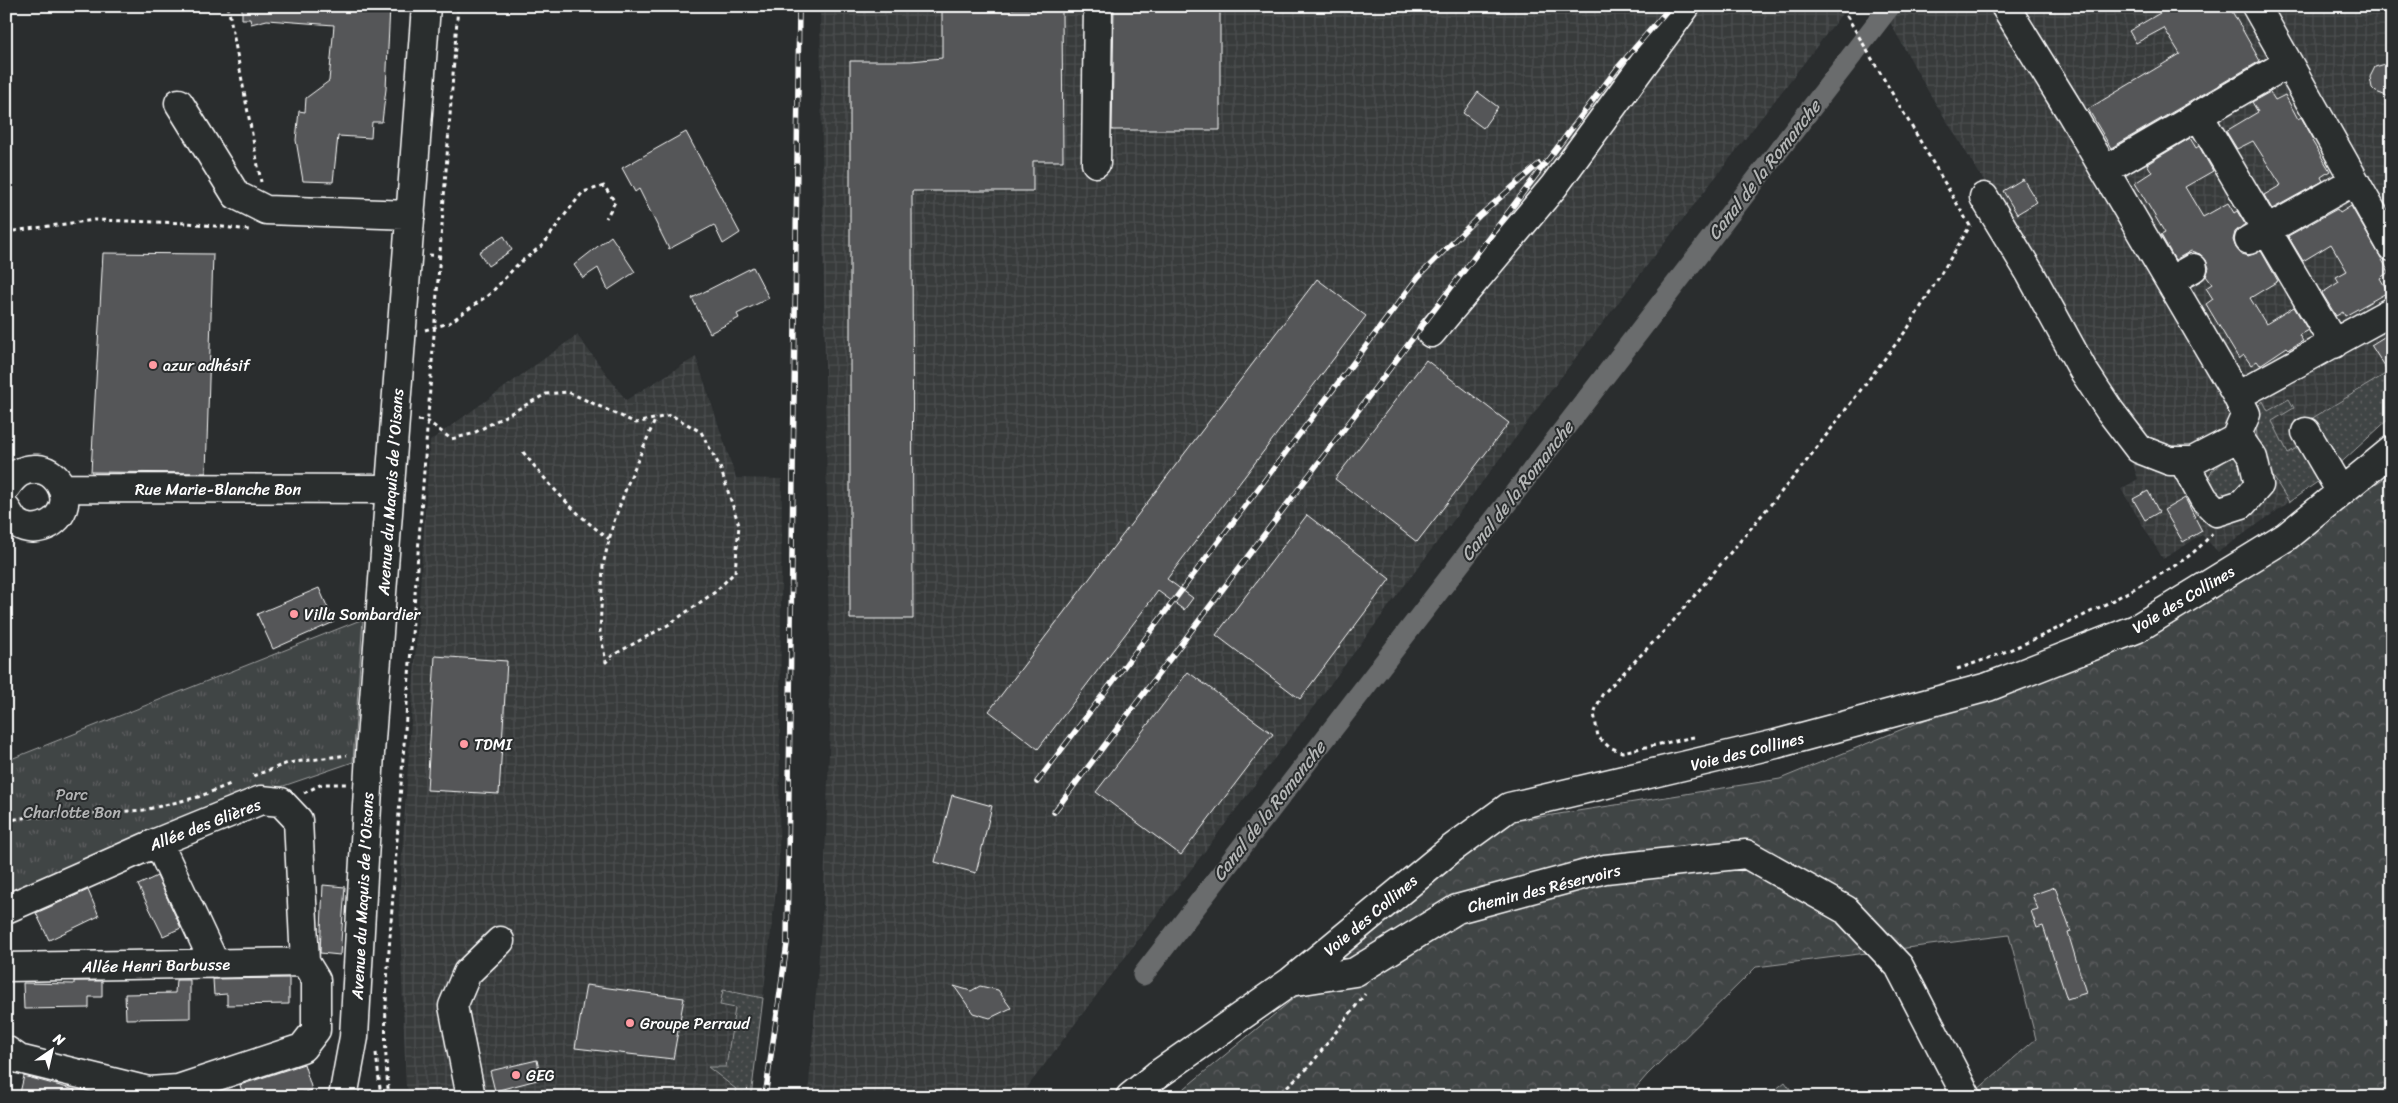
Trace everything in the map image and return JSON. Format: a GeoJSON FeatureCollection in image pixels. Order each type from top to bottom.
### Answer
{"type":"FeatureCollection","features":[{"type":"Feature","properties":{"kind":"street","name":"Avenue du Maquis de l'Oisans"},"geometry":{"type":"LineString","coordinates":[[343,1097],[354,1037],[370,754],[381,490],[395,419],[426,6]]}},
{"type":"Feature","properties":{"kind":"street"},"geometry":{"type":"LineString","coordinates":[[1096,163],[1098,6]]}},
{"type":"Feature","properties":{"kind":"street"},"geometry":{"type":"LineString","coordinates":[[1431,333],[1554,186],[1686,6]]}},
{"type":"Feature","properties":{"kind":"street"},"geometry":{"type":"LineString","coordinates":[[1984,197],[2110,411],[2139,448],[2170,461],[2193,461],[2235,439],[2246,414],[2182,275],[2105,170],[2005,6]]}},
{"type":"Feature","properties":{"kind":"street"},"geometry":{"type":"LineString","coordinates":[[2256,6],[2392,247]]}},
{"type":"Feature","properties":{"kind":"street"},"geometry":{"type":"LineString","coordinates":[[2105,170],[2288,63]]}},
{"type":"Feature","properties":{"kind":"street"},"geometry":{"type":"LineString","coordinates":[[179,102],[236,195],[259,220],[411,215]]}},
{"type":"Feature","properties":{"kind":"street"},"geometry":{"type":"LineString","coordinates":[[2199,116],[2258,235],[2334,344]]}},
{"type":"Feature","properties":{"kind":"street"},"geometry":{"type":"LineString","coordinates":[[2258,235],[2354,181]]}},
{"type":"Feature","properties":{"kind":"street"},"geometry":{"type":"LineString","coordinates":[[2237,396],[2392,311]]}},
{"type":"Feature","properties":{"kind":"street"},"geometry":{"type":"LineString","coordinates":[[2306,432],[2341,492]]}},
{"type":"Feature","properties":{"kind":"street"},"geometry":{"type":"LineString","coordinates":[[2184,461],[2204,499],[2217,512],[2242,504],[2259,485],[2252,458],[2237,435]]}},
{"type":"Feature","properties":{"kind":"street","name":"Voie des Collines"},"geometry":{"type":"LineString","coordinates":[[1130,1097],[1157,1075],[1290,982],[1450,850],[1510,807],[1776,744],[1988,687],[2136,629],[2286,537],[2392,450]]}},
{"type":"Feature","properties":{"kind":"street"},"geometry":{"type":"LineString","coordinates":[[6,487],[17,474],[29,468],[41,469],[55,476],[62,488],[63,507],[54,522],[44,527],[30,528],[16,522],[6,509]]}},
{"type":"Feature","properties":{"kind":"street","name":"Rue Marie-Blanche Bon"},"geometry":{"type":"LineString","coordinates":[[62,488],[381,490]]}},
{"type":"Feature","properties":{"kind":"street","name":"Allée des Glières"},"geometry":{"type":"LineString","coordinates":[[6,909],[158,842],[261,800],[282,802],[298,820],[305,962]]}},
{"type":"Feature","properties":{"kind":"street"},"geometry":{"type":"LineString","coordinates":[[158,842],[215,964]]}},
{"type":"Feature","properties":{"kind":"street","name":"Chemin des Réservoirs"},"geometry":{"type":"LineString","coordinates":[[1290,982],[1355,972],[1457,909],[1605,869],[1746,854],[1846,910],[1899,966],[1967,1097]]}},
{"type":"Feature","properties":{"kind":"street"},"geometry":{"type":"LineString","coordinates":[[471,1097],[453,1006],[467,973],[500,941]]}},
{"type":"Feature","properties":{"kind":"street"},"geometry":{"type":"LineString","coordinates":[[6,1050],[19,1059],[149,1091],[180,1093],[302,1048],[316,1030],[316,980],[305,962]]}},
{"type":"Feature","properties":{"kind":"street","name":"Allée Henri Barbusse"},"geometry":{"type":"LineString","coordinates":[[6,967],[305,962]]}},
{"type":"Feature","properties":{"kind":"street","name":"Avenue du Maquis de l'Oisans"},"geometry":{"type":"LineString","coordinates":[[354,1037],[360,1097]]}},
{"type":"Feature","properties":{"kind":"path"},"geometry":{"type":"LineString","coordinates":[[6,232],[94,220],[188,222],[259,220],[228,6]]}},
{"type":"Feature","properties":{"kind":"path"},"geometry":{"type":"LineString","coordinates":[[389,1097],[385,1064],[385,1025],[402,756],[429,422],[458,6]]}},
{"type":"Feature","properties":{"kind":"path"},"geometry":{"type":"LineString","coordinates":[[1695,737],[1622,752],[1609,747],[1598,737],[1594,713],[1602,695],[1669,626],[1802,467],[1908,328],[1970,226],[1841,6]]}},
{"type":"Feature","properties":{"kind":"path"},"geometry":{"type":"LineString","coordinates":[[402,330],[436,328],[450,323],[491,293],[518,264],[544,244],[584,192],[604,186],[615,202],[606,218]]}},
{"type":"Feature","properties":{"kind":"path"},"geometry":{"type":"LineString","coordinates":[[395,419],[429,422],[451,439],[472,434],[546,394],[568,392],[636,423],[656,418],[671,415],[701,432],[720,467],[739,525],[735,572],[715,592],[684,614],[606,662],[600,632],[603,565],[609,539],[628,483],[656,418]]}},
{"type":"Feature","properties":{"kind":"path"},"geometry":{"type":"LineString","coordinates":[[523,452],[548,485],[581,518],[609,539]]}},
{"type":"Feature","properties":{"kind":"path"},"geometry":{"type":"LineString","coordinates":[[1955,669],[2064,627],[2156,577],[2202,546],[2217,527],[2223,510]]}},
{"type":"Feature","properties":{"kind":"path"},"geometry":{"type":"LineString","coordinates":[[252,776],[288,764],[349,754]]}},
{"type":"Feature","properties":{"kind":"path"},"geometry":{"type":"LineString","coordinates":[[6,821],[20,818],[144,810],[198,797],[234,783]]}},
{"type":"Feature","properties":{"kind":"path"},"geometry":{"type":"LineString","coordinates":[[287,808],[301,794],[322,784],[355,784]]}},
{"type":"Feature","properties":{"kind":"path"},"geometry":{"type":"LineString","coordinates":[[1275,1097],[1309,1067],[1370,988]]}},
{"type":"Feature","properties":{"kind":"shaded area"},"geometry":{"type":"Polygon","coordinates":[[[820,6],[1848,6],[1577,356],[1020,1097],[808,1097],[824,890],[830,725],[820,6]]]}},
{"type":"Feature","properties":{"kind":"shaded area"},"geometry":{"type":"Polygon","coordinates":[[[1881,6],[2392,6],[2392,415],[2322,479],[2218,552],[2202,535],[2163,559],[2121,489],[2138,479],[2113,403],[2066,313],[1928,91],[1881,6]]]}},
{"type":"Feature","properties":{"kind":"shaded area"},"geometry":{"type":"Polygon","coordinates":[[[577,335],[626,400],[696,357],[736,478],[782,479],[779,865],[751,1097],[414,1097],[406,1086],[399,899],[430,441],[577,335]]]}},
{"type":"Feature","properties":{"kind":"green space"},"geometry":{"type":"Polygon","coordinates":[[[2392,370],[2392,416],[2333,470],[2306,422],[2392,370]]]}},
{"type":"Feature","properties":{"kind":"green space"},"geometry":{"type":"Polygon","coordinates":[[[2289,399],[2294,408],[2272,421],[2288,453],[2307,442],[2326,476],[2289,502],[2258,452],[2255,409],[2263,401],[2268,411],[2289,399]]]}},
{"type":"Feature","properties":{"kind":"green space"},"geometry":{"type":"Polygon","coordinates":[[[2237,451],[2244,462],[2244,484],[2234,494],[2223,499],[2214,497],[2206,481],[2212,471],[2237,451]]]}},
{"type":"Feature","properties":{"kind":"green space"},"geometry":{"type":"Polygon","coordinates":[[[2392,473],[2392,1097],[1969,1097],[2036,1039],[2009,935],[1756,967],[1647,1075],[1628,1097],[1174,1097],[1508,822],[1780,779],[2084,655],[2211,592],[2392,473]]]}},
{"type":"Feature","properties":{"kind":"green space","name":"Parc Charlotte Bon"},"geometry":{"type":"Polygon","coordinates":[[[363,619],[353,762],[269,791],[6,903],[6,761],[363,619]]]}},
{"type":"Feature","properties":{"kind":"green space"},"geometry":{"type":"Polygon","coordinates":[[[723,990],[763,998],[751,1097],[734,1097],[736,1089],[708,1067],[726,1067],[735,1008],[720,1005],[723,990]]]}},
{"type":"Feature","properties":{"kind":"green space"},"geometry":{"type":"Polygon","coordinates":[[[1785,1082],[1796,1097],[1766,1097],[1785,1082]]]}},
{"type":"Feature","properties":{"kind":"building"},"geometry":{"type":"Polygon","coordinates":[[[242,6],[390,6],[386,89],[382,122],[372,122],[371,138],[338,136],[333,182],[303,181],[296,140],[299,111],[305,112],[306,98],[329,81],[334,25],[267,20],[251,24],[250,19],[242,19],[242,6]]]}},
{"type":"Feature","properties":{"kind":"building"},"geometry":{"type":"Polygon","coordinates":[[[1114,6],[1220,6],[1220,130],[1112,130],[1114,6]]]}},
{"type":"Feature","properties":{"kind":"building"},"geometry":{"type":"Polygon","coordinates":[[[2172,6],[2229,6],[2260,61],[2111,148],[2088,109],[2180,54],[2164,28],[2136,43],[2129,31],[2172,6]]]}},
{"type":"Feature","properties":{"kind":"building"},"geometry":{"type":"Polygon","coordinates":[[[1062,9],[1063,161],[1033,161],[1033,191],[912,191],[913,619],[850,619],[850,61],[911,61],[942,58],[942,10],[1062,9]]]}},
{"type":"Feature","properties":{"kind":"building"},"geometry":{"type":"Polygon","coordinates":[[[2392,62],[2392,98],[2376,92],[2372,88],[2370,77],[2375,67],[2392,62]]]}},
{"type":"Feature","properties":{"kind":"building"},"geometry":{"type":"Polygon","coordinates":[[[1478,92],[1498,107],[1483,128],[1463,113],[1478,92]]]}},
{"type":"Feature","properties":{"kind":"building"},"geometry":{"type":"Polygon","coordinates":[[[2270,92],[2275,100],[2285,95],[2298,119],[2301,117],[2314,140],[2312,141],[2330,171],[2321,177],[2323,181],[2272,209],[2264,195],[2281,185],[2253,141],[2237,149],[2226,131],[2258,112],[2252,102],[2270,92]]]}},
{"type":"Feature","properties":{"kind":"building"},"geometry":{"type":"Polygon","coordinates":[[[686,132],[740,233],[723,244],[714,225],[669,249],[639,189],[635,192],[622,168],[686,132]]]}},
{"type":"Feature","properties":{"kind":"building"},"geometry":{"type":"Polygon","coordinates":[[[2190,138],[2196,148],[2199,146],[2213,171],[2185,187],[2203,217],[2228,203],[2234,213],[2237,211],[2245,224],[2235,232],[2233,240],[2236,248],[2241,254],[2248,256],[2261,251],[2278,281],[2250,298],[2266,324],[2294,307],[2308,330],[2299,335],[2303,341],[2289,349],[2287,347],[2260,365],[2257,361],[2251,365],[2244,355],[2239,359],[2206,304],[2213,299],[2206,288],[2212,284],[2206,276],[2209,268],[2206,260],[2200,254],[2191,251],[2175,260],[2161,235],[2165,233],[2135,183],[2152,172],[2147,164],[2190,138]]]}},
{"type":"Feature","properties":{"kind":"building"},"geometry":{"type":"Polygon","coordinates":[[[2023,179],[2037,202],[2017,214],[2003,191],[2023,179]]]}},
{"type":"Feature","properties":{"kind":"building"},"geometry":{"type":"Polygon","coordinates":[[[2351,206],[2389,272],[2380,278],[2388,292],[2345,316],[2343,312],[2336,316],[2322,293],[2339,282],[2336,277],[2347,271],[2331,244],[2303,261],[2288,236],[2337,209],[2340,213],[2351,206]]]}},
{"type":"Feature","properties":{"kind":"building"},"geometry":{"type":"Polygon","coordinates":[[[504,236],[512,250],[488,266],[479,252],[504,236]]]}},
{"type":"Feature","properties":{"kind":"building"},"geometry":{"type":"Polygon","coordinates":[[[611,236],[635,272],[608,290],[598,268],[583,278],[574,265],[611,236]]]}},
{"type":"Feature","properties":{"kind":"building","name":"azur adhésif"},"geometry":{"type":"Polygon","coordinates":[[[103,253],[213,254],[206,473],[91,472],[103,253]]]}},
{"type":"Feature","properties":{"kind":"building"},"geometry":{"type":"Polygon","coordinates":[[[753,267],[769,298],[737,314],[739,318],[710,333],[692,298],[753,267]]]}},
{"type":"Feature","properties":{"kind":"building"},"geometry":{"type":"Polygon","coordinates":[[[1317,279],[1366,316],[1167,579],[1193,598],[1184,610],[1158,591],[1038,749],[989,711],[1317,279]]]}},
{"type":"Feature","properties":{"kind":"building"},"geometry":{"type":"Polygon","coordinates":[[[2392,332],[2392,378],[2371,345],[2392,332]]]}},
{"type":"Feature","properties":{"kind":"building"},"geometry":{"type":"Polygon","coordinates":[[[1426,360],[1509,423],[1417,542],[1335,479],[1426,360]]]}},
{"type":"Feature","properties":{"kind":"building"},"geometry":{"type":"Polygon","coordinates":[[[2148,491],[2159,512],[2145,520],[2133,499],[2148,491]]]}},
{"type":"Feature","properties":{"kind":"building"},"geometry":{"type":"Polygon","coordinates":[[[2185,498],[2202,531],[2183,542],[2164,510],[2185,498]]]}},
{"type":"Feature","properties":{"kind":"building"},"geometry":{"type":"Polygon","coordinates":[[[1307,515],[1390,579],[1300,699],[1216,635],[1307,515]]]}},
{"type":"Feature","properties":{"kind":"building","name":"Villa Sombardier"},"geometry":{"type":"Polygon","coordinates":[[[319,588],[334,622],[273,649],[257,614],[319,588]]]}},
{"type":"Feature","properties":{"kind":"building"},"geometry":{"type":"Polygon","coordinates":[[[435,656],[507,661],[499,794],[427,790],[435,656]]]}},
{"type":"Feature","properties":{"kind":"building"},"geometry":{"type":"Polygon","coordinates":[[[1188,672],[1273,734],[1181,855],[1096,792],[1188,672]]]}},
{"type":"Feature","properties":{"kind":"building"},"geometry":{"type":"Polygon","coordinates":[[[952,795],[992,806],[976,873],[935,862],[952,795]]]}},
{"type":"Feature","properties":{"kind":"building"},"geometry":{"type":"Polygon","coordinates":[[[157,876],[181,928],[163,936],[138,885],[157,876]]]}},
{"type":"Feature","properties":{"kind":"building"},"geometry":{"type":"Polygon","coordinates":[[[323,885],[345,887],[340,955],[320,953],[323,885]]]}},
{"type":"Feature","properties":{"kind":"building"},"geometry":{"type":"Polygon","coordinates":[[[2055,887],[2071,932],[2068,933],[2086,993],[2067,999],[2043,926],[2037,928],[2031,911],[2038,909],[2032,895],[2055,887]]]}},
{"type":"Feature","properties":{"kind":"building"},"geometry":{"type":"Polygon","coordinates":[[[88,890],[99,916],[49,940],[36,913],[88,890]]]}},
{"type":"Feature","properties":{"kind":"building"},"geometry":{"type":"Polygon","coordinates":[[[289,978],[289,1004],[227,1005],[227,994],[214,995],[213,979],[289,978]]]}},
{"type":"Feature","properties":{"kind":"building"},"geometry":{"type":"Polygon","coordinates":[[[176,980],[190,980],[190,1018],[126,1019],[125,994],[175,993],[176,980]]]}},
{"type":"Feature","properties":{"kind":"building"},"geometry":{"type":"Polygon","coordinates":[[[74,981],[102,981],[102,997],[89,997],[89,1008],[24,1009],[23,983],[74,984],[74,981]]]}},
{"type":"Feature","properties":{"kind":"building","name":"Groupe Perraud"},"geometry":{"type":"Polygon","coordinates":[[[586,985],[684,998],[673,1059],[575,1048],[586,985]]]}},
{"type":"Feature","properties":{"kind":"building"},"geometry":{"type":"Polygon","coordinates":[[[954,986],[971,991],[980,986],[998,990],[1011,1008],[990,1018],[973,1013],[954,986]]]}},
{"type":"Feature","properties":{"kind":"building","name":"GEG"},"geometry":{"type":"Polygon","coordinates":[[[537,1060],[541,1079],[495,1091],[490,1071],[537,1060]]]}},
{"type":"Feature","properties":{"kind":"building"},"geometry":{"type":"Polygon","coordinates":[[[304,1064],[312,1090],[291,1097],[244,1097],[240,1085],[304,1064]]]}},
{"type":"Feature","properties":{"kind":"building"},"geometry":{"type":"Polygon","coordinates":[[[24,1076],[75,1090],[74,1097],[19,1097],[24,1076]]]}},
{"type":"Feature","properties":{"kind":"waterway","name":"Canal de la Romanche"},"geometry":{"type":"LineString","coordinates":[[1143,975],[1890,6]]}},
{"type":"Feature","properties":{"kind":"railway"},"geometry":{"type":"LineString","coordinates":[[765,1097],[787,944],[799,6]]}},
{"type":"Feature","properties":{"kind":"railway"},"geometry":{"type":"LineString","coordinates":[[1054,812],[1619,66],[1671,6]]}},
{"type":"Feature","properties":{"kind":"railway"},"geometry":{"type":"LineString","coordinates":[[1037,782],[1418,277],[1479,216],[1539,164]]}},
{"type":"Feature","properties":{"kind":"place","name":"azur adhésif"},"geometry":{"type":"Point","coordinates":[153,365]}},
{"type":"Feature","properties":{"kind":"place","name":"Villa Sombardier"},"geometry":{"type":"Point","coordinates":[294,614]}},
{"type":"Feature","properties":{"kind":"place","name":"TDMI"},"geometry":{"type":"Point","coordinates":[464,744]}},
{"type":"Feature","properties":{"kind":"place","name":"Groupe Perraud"},"geometry":{"type":"Point","coordinates":[630,1023]}},
{"type":"Feature","properties":{"kind":"place","name":"GEG"},"geometry":{"type":"Point","coordinates":[516,1075]}}]}
